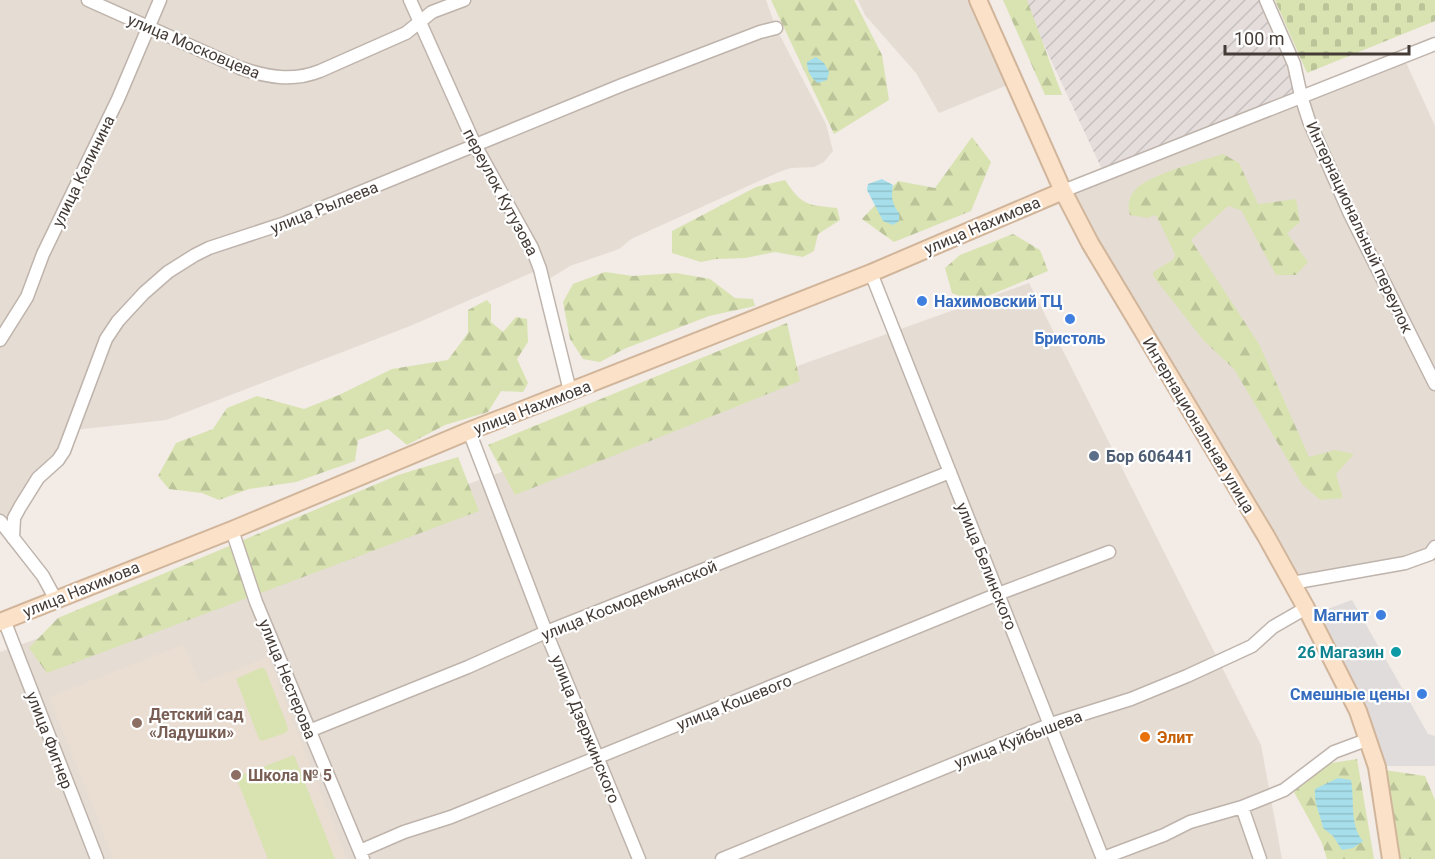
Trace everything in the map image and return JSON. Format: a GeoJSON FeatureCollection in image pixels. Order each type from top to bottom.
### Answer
{"type":"FeatureCollection","features":[{"type":"Feature","properties":{"kind":"main road","name":"Интернациональная улица"},"geometry":{"type":"LineString","coordinates":[[978,0],[1063,191],[1090,243],[1292,583],[1358,711],[1377,767],[1391,859]]}},
{"type":"Feature","properties":{"kind":"main road","name":"улица Нахимова"},"geometry":{"type":"LineString","coordinates":[[2,621],[231,530],[469,431],[871,273],[1063,191]]}},
{"type":"Feature","properties":{"kind":"street","name":"улица Московцева"},"geometry":{"type":"LineString","coordinates":[[88,0],[240,68],[267,77],[282,78],[303,76],[320,71],[406,33],[432,12],[464,0]]}},
{"type":"Feature","properties":{"kind":"street","name":"улица Калинина"},"geometry":{"type":"LineString","coordinates":[[0,340],[27,297],[43,254],[118,99],[160,0]]}},
{"type":"Feature","properties":{"kind":"street","name":"переулок Кутузова"},"geometry":{"type":"LineString","coordinates":[[410,0],[475,145],[532,248],[540,269],[570,392]]}},
{"type":"Feature","properties":{"kind":"street","name":"Интернациональный переулок"},"geometry":{"type":"LineString","coordinates":[[1266,0],[1294,64],[1300,96],[1309,121],[1350,214],[1435,384]]}},
{"type":"Feature","properties":{"kind":"street","name":"улица Рылеева"},"geometry":{"type":"LineString","coordinates":[[13,538],[14,518],[20,507],[38,478],[58,460],[64,451],[106,339],[118,321],[152,286],[177,267],[209,248],[277,227],[475,145],[760,32],[776,28]]}},
{"type":"Feature","properties":{"kind":"street"},"geometry":{"type":"LineString","coordinates":[[1063,191],[1435,44]]}},
{"type":"Feature","properties":{"kind":"street","name":"улица Белинского"},"geometry":{"type":"LineString","coordinates":[[871,273],[1103,859]]}},
{"type":"Feature","properties":{"kind":"street","name":"улица Дзержинского"},"geometry":{"type":"LineString","coordinates":[[469,431],[546,632],[639,859]]}},
{"type":"Feature","properties":{"kind":"street","name":"улица Космодемьянской"},"geometry":{"type":"LineString","coordinates":[[309,731],[468,667],[546,632],[950,472]]}},
{"type":"Feature","properties":{"kind":"street"},"geometry":{"type":"LineString","coordinates":[[0,521],[43,576],[56,600]]}},
{"type":"Feature","properties":{"kind":"street","name":"улица Нестерова"},"geometry":{"type":"LineString","coordinates":[[231,530],[256,602],[361,855]]}},
{"type":"Feature","properties":{"kind":"street"},"geometry":{"type":"LineString","coordinates":[[1292,583],[1405,563],[1430,554],[1435,547]]}},
{"type":"Feature","properties":{"kind":"street","name":"улица Кошевого"},"geometry":{"type":"LineString","coordinates":[[361,855],[404,832],[451,817],[998,594],[1109,552]]}},
{"type":"Feature","properties":{"kind":"street","name":"улица Куйбышева"},"geometry":{"type":"LineString","coordinates":[[722,859],[1051,724],[1131,699],[1228,659],[1252,646],[1273,627],[1306,608]]}},
{"type":"Feature","properties":{"kind":"street","name":"улица Фигнер"},"geometry":{"type":"LineString","coordinates":[[2,621],[97,859]]}},
{"type":"Feature","properties":{"kind":"street"},"geometry":{"type":"LineString","coordinates":[[1103,859],[1164,836],[1190,822],[1242,807],[1284,790],[1334,752],[1369,739]]}},
{"type":"Feature","properties":{"kind":"street"},"geometry":{"type":"LineString","coordinates":[[1242,807],[1260,859]]}},
{"type":"Feature","properties":{"kind":"shaded area"},"geometry":{"type":"Polygon","coordinates":[[[0,0],[766,0],[776,28],[826,124],[833,151],[824,162],[814,167],[791,168],[779,172],[631,239],[619,249],[570,266],[544,282],[540,269],[410,326],[166,420],[74,430],[20,507],[13,538],[0,521],[0,0]]]}},
{"type":"Feature","properties":{"kind":"shaded area"},"geometry":{"type":"Polygon","coordinates":[[[858,0],[978,0],[1015,82],[939,113],[916,73],[865,15],[858,0]]]}},
{"type":"Feature","properties":{"kind":"shaded area"},"geometry":{"type":"Polygon","coordinates":[[[1023,0],[1266,0],[1301,96],[1105,176],[1023,0]]]}},
{"type":"Feature","properties":{"kind":"shaded area"},"geometry":{"type":"Polygon","coordinates":[[[1403,56],[1435,126],[1435,564],[1430,554],[1292,583],[1063,191],[1403,56]]]}},
{"type":"Feature","properties":{"kind":"shaded area"},"geometry":{"type":"Polygon","coordinates":[[[1029,283],[1261,745],[1282,859],[0,859],[0,652],[1029,283]]]}},
{"type":"Feature","properties":{"kind":"shaded area"},"geometry":{"type":"Polygon","coordinates":[[[1352,600],[1428,734],[1435,736],[1435,766],[1383,766],[1371,722],[1314,614],[1352,600]]]}},
{"type":"Feature","properties":{"kind":"shaded area","name":"Школа № 5"},"geometry":{"type":"Polygon","coordinates":[[[184,644],[200,683],[268,657],[347,859],[113,859],[49,697],[184,644]]]}},
{"type":"Feature","properties":{"kind":"green space"},"geometry":{"type":"Polygon","coordinates":[[[771,0],[854,0],[882,55],[889,100],[834,134],[771,0]]]}},
{"type":"Feature","properties":{"kind":"green space"},"geometry":{"type":"Polygon","coordinates":[[[1003,0],[1027,0],[1062,95],[1045,95],[1003,0]]]}},
{"type":"Feature","properties":{"kind":"green space"},"geometry":{"type":"Polygon","coordinates":[[[1275,0],[1435,0],[1435,21],[1307,73],[1275,0]]]}},
{"type":"Feature","properties":{"kind":"green space"},"geometry":{"type":"Polygon","coordinates":[[[972,137],[991,162],[971,211],[894,242],[862,219],[898,181],[935,188],[972,137]]]}},
{"type":"Feature","properties":{"kind":"green space"},"geometry":{"type":"Polygon","coordinates":[[[1223,154],[1239,163],[1258,204],[1296,199],[1300,222],[1287,233],[1308,262],[1296,275],[1276,275],[1241,210],[1228,206],[1191,240],[1259,344],[1309,457],[1335,450],[1354,454],[1336,474],[1343,498],[1320,500],[1302,484],[1234,369],[1204,341],[1153,276],[1153,272],[1174,259],[1175,254],[1157,217],[1130,215],[1130,198],[1143,183],[1164,173],[1223,154]]]}},
{"type":"Feature","properties":{"kind":"green space"},"geometry":{"type":"Polygon","coordinates":[[[785,180],[796,195],[807,203],[837,208],[840,220],[818,234],[814,251],[803,257],[775,252],[745,258],[701,262],[672,253],[672,231],[756,187],[785,180]]]}},
{"type":"Feature","properties":{"kind":"green space"},"geometry":{"type":"Polygon","coordinates":[[[1013,234],[1040,250],[1048,271],[973,302],[952,293],[945,268],[960,255],[1013,234]]]}},
{"type":"Feature","properties":{"kind":"green space"},"geometry":{"type":"Polygon","coordinates":[[[605,272],[633,276],[676,273],[710,279],[735,298],[753,299],[755,306],[709,316],[624,349],[600,362],[583,359],[570,339],[563,302],[573,284],[605,272]]]}},
{"type":"Feature","properties":{"kind":"green space"},"geometry":{"type":"Polygon","coordinates":[[[487,300],[491,305],[491,322],[503,332],[516,317],[527,319],[528,342],[517,359],[528,383],[523,392],[501,391],[488,412],[445,425],[407,445],[388,429],[358,440],[355,461],[296,482],[249,489],[219,500],[202,493],[169,489],[158,476],[176,443],[213,429],[227,408],[257,396],[304,409],[392,369],[448,360],[468,333],[468,310],[487,300]]]}},
{"type":"Feature","properties":{"kind":"green space"},"geometry":{"type":"Polygon","coordinates":[[[787,323],[800,381],[515,495],[488,445],[787,323]]]}},
{"type":"Feature","properties":{"kind":"green space"},"geometry":{"type":"Polygon","coordinates":[[[458,457],[479,511],[47,673],[29,648],[58,618],[398,475],[458,457]]]}},
{"type":"Feature","properties":{"kind":"green space"},"geometry":{"type":"Polygon","coordinates":[[[260,668],[266,671],[288,730],[262,741],[259,739],[236,679],[260,668]]]}},
{"type":"Feature","properties":{"kind":"green space"},"geometry":{"type":"Polygon","coordinates":[[[294,755],[335,859],[268,859],[236,777],[294,755]]]}},
{"type":"Feature","properties":{"kind":"green space"},"geometry":{"type":"Polygon","coordinates":[[[1357,759],[1374,859],[1327,859],[1322,843],[1294,792],[1326,764],[1357,759]]]}},
{"type":"Feature","properties":{"kind":"green space"},"geometry":{"type":"Polygon","coordinates":[[[1384,770],[1425,776],[1435,800],[1435,859],[1396,859],[1384,770]]]}},
{"type":"Feature","properties":{"kind":"water"},"geometry":{"type":"Polygon","coordinates":[[[816,57],[824,63],[829,72],[827,80],[818,83],[813,79],[807,65],[807,62],[816,57]]]}},
{"type":"Feature","properties":{"kind":"water"},"geometry":{"type":"Polygon","coordinates":[[[882,179],[893,185],[893,200],[899,213],[899,221],[893,225],[883,221],[867,190],[868,184],[882,179]]]}},
{"type":"Feature","properties":{"kind":"water"},"geometry":{"type":"Polygon","coordinates":[[[1338,778],[1351,780],[1354,820],[1363,841],[1353,848],[1342,850],[1333,836],[1323,828],[1315,795],[1315,789],[1338,778]]]}},
{"type":"Feature","properties":{"kind":"place","name":"Нахимовский ТЦ"},"geometry":{"type":"Point","coordinates":[922,301]}},
{"type":"Feature","properties":{"kind":"place","name":"Бристоль"},"geometry":{"type":"Point","coordinates":[1070,319]}},
{"type":"Feature","properties":{"kind":"place","name":"Бор 606441"},"geometry":{"type":"Point","coordinates":[1094,456]}},
{"type":"Feature","properties":{"kind":"place","name":"Магнит"},"geometry":{"type":"Point","coordinates":[1381,615]}},
{"type":"Feature","properties":{"kind":"place","name":"26 Магазин"},"geometry":{"type":"Point","coordinates":[1396,652]}},
{"type":"Feature","properties":{"kind":"place","name":"Смешные цены"},"geometry":{"type":"Point","coordinates":[1422,694]}},
{"type":"Feature","properties":{"kind":"place","name":"Детский сад «Ладушки»"},"geometry":{"type":"Point","coordinates":[137,723]}},
{"type":"Feature","properties":{"kind":"place","name":"Элит"},"geometry":{"type":"Point","coordinates":[1145,737]}},
{"type":"Feature","properties":{"kind":"place","name":"Школа № 5"},"geometry":{"type":"Point","coordinates":[236,775]}}]}
